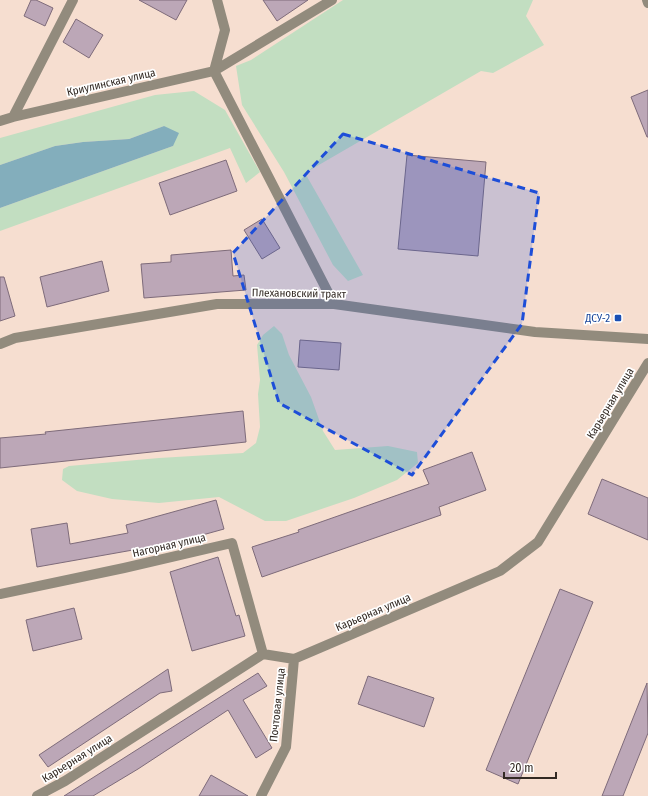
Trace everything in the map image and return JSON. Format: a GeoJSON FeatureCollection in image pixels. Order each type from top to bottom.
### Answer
{"type":"FeatureCollection","features":[{"type":"Feature","properties":{"kind":"street"},"geometry":{"type":"LineString","coordinates":[[13,117],[73,0]]}},
{"type":"Feature","properties":{"kind":"street"},"geometry":{"type":"LineString","coordinates":[[217,0],[225,30],[214,71],[334,304]]}},
{"type":"Feature","properties":{"kind":"street","name":"Криулинская улица"},"geometry":{"type":"LineString","coordinates":[[0,121],[214,71],[332,0]]}},
{"type":"Feature","properties":{"kind":"street","name":"Плехановский тракт"},"geometry":{"type":"LineString","coordinates":[[0,344],[15,338],[217,304],[334,304],[536,332],[648,339]]}},
{"type":"Feature","properties":{"kind":"street","name":"Карьерная улица"},"geometry":{"type":"LineString","coordinates":[[294,659],[500,571],[538,542],[648,363]]}},
{"type":"Feature","properties":{"kind":"street","name":"Нагорная улица"},"geometry":{"type":"LineString","coordinates":[[0,594],[232,543],[263,654]]}},
{"type":"Feature","properties":{"kind":"street"},"geometry":{"type":"LineString","coordinates":[[263,654],[294,659]]}},
{"type":"Feature","properties":{"kind":"street","name":"Карьерная улица"},"geometry":{"type":"LineString","coordinates":[[37,796],[65,781],[263,654]]}},
{"type":"Feature","properties":{"kind":"street","name":"Почтовая улица"},"geometry":{"type":"LineString","coordinates":[[261,796],[286,747],[294,659]]}},
{"type":"Feature","properties":{"kind":"highlighted area"},"geometry":{"type":"Polygon","coordinates":[[[343,134],[539,193],[522,324],[412,475],[279,403],[233,253],[343,134]]]}},
{"type":"Feature","properties":{"kind":"green space"},"geometry":{"type":"Polygon","coordinates":[[[343,0],[533,0],[526,16],[544,45],[493,73],[481,71],[305,173],[363,275],[348,281],[333,265],[284,172],[242,105],[236,66],[251,60],[343,0]]]}},
{"type":"Feature","properties":{"kind":"green space"},"geometry":{"type":"Polygon","coordinates":[[[194,91],[225,110],[260,172],[246,183],[230,148],[0,231],[0,208],[173,146],[164,126],[129,139],[83,142],[55,146],[0,165],[0,138],[155,95],[194,91]]]}},
{"type":"Feature","properties":{"kind":"green space"},"geometry":{"type":"Polygon","coordinates":[[[274,326],[282,334],[289,355],[311,397],[323,431],[335,450],[388,446],[417,452],[418,463],[397,480],[354,498],[286,521],[265,521],[219,497],[159,503],[112,499],[77,491],[62,480],[63,469],[69,466],[159,458],[243,453],[256,443],[260,427],[258,394],[260,380],[257,345],[263,335],[274,326]]]}},
{"type":"Feature","properties":{"kind":"water"},"geometry":{"type":"Polygon","coordinates":[[[164,126],[179,133],[173,146],[0,208],[0,165],[55,146],[83,142],[129,139],[164,126]]]}},
{"type":"Feature","properties":{"kind":"building"},"geometry":{"type":"Polygon","coordinates":[[[31,0],[36,0],[53,8],[45,26],[24,16],[31,0]]]}},
{"type":"Feature","properties":{"kind":"building"},"geometry":{"type":"Polygon","coordinates":[[[139,0],[187,0],[176,20],[139,0]]]}},
{"type":"Feature","properties":{"kind":"building"},"geometry":{"type":"Polygon","coordinates":[[[263,0],[308,0],[277,21],[263,0]]]}},
{"type":"Feature","properties":{"kind":"building"},"geometry":{"type":"Polygon","coordinates":[[[76,19],[103,35],[89,58],[63,42],[76,19]]]}},
{"type":"Feature","properties":{"kind":"building"},"geometry":{"type":"Polygon","coordinates":[[[648,90],[648,137],[647,137],[631,97],[648,90]]]}},
{"type":"Feature","properties":{"kind":"building"},"geometry":{"type":"Polygon","coordinates":[[[407,155],[486,162],[478,256],[398,249],[407,155]]]}},
{"type":"Feature","properties":{"kind":"building"},"geometry":{"type":"Polygon","coordinates":[[[226,160],[237,191],[170,215],[159,183],[226,160]]]}},
{"type":"Feature","properties":{"kind":"building"},"geometry":{"type":"Polygon","coordinates":[[[262,219],[280,248],[262,259],[244,230],[262,219]]]}},
{"type":"Feature","properties":{"kind":"building"},"geometry":{"type":"Polygon","coordinates":[[[231,250],[233,276],[244,275],[246,290],[144,298],[141,264],[171,262],[171,255],[231,250]]]}},
{"type":"Feature","properties":{"kind":"building"},"geometry":{"type":"Polygon","coordinates":[[[102,261],[109,291],[47,307],[40,277],[102,261]]]}},
{"type":"Feature","properties":{"kind":"building"},"geometry":{"type":"Polygon","coordinates":[[[0,277],[4,277],[15,316],[0,321],[0,277]]]}},
{"type":"Feature","properties":{"kind":"building"},"geometry":{"type":"Polygon","coordinates":[[[300,340],[341,343],[339,370],[298,367],[300,340]]]}},
{"type":"Feature","properties":{"kind":"building"},"geometry":{"type":"Polygon","coordinates":[[[243,411],[246,442],[0,468],[0,438],[243,411]]]}},
{"type":"Feature","properties":{"kind":"building"},"geometry":{"type":"Polygon","coordinates":[[[472,452],[486,490],[439,507],[441,515],[262,577],[252,547],[299,532],[298,530],[429,484],[423,470],[472,452]]]}},
{"type":"Feature","properties":{"kind":"building"},"geometry":{"type":"Polygon","coordinates":[[[602,479],[648,498],[648,540],[588,514],[602,479]]]}},
{"type":"Feature","properties":{"kind":"building"},"geometry":{"type":"Polygon","coordinates":[[[216,500],[224,529],[134,554],[133,550],[37,567],[31,529],[67,523],[70,544],[128,533],[126,525],[216,500]]]}},
{"type":"Feature","properties":{"kind":"building"},"geometry":{"type":"Polygon","coordinates":[[[218,557],[236,616],[239,615],[245,636],[192,651],[170,572],[218,557]]]}},
{"type":"Feature","properties":{"kind":"building"},"geometry":{"type":"Polygon","coordinates":[[[560,589],[593,602],[518,784],[486,770],[560,589]]]}},
{"type":"Feature","properties":{"kind":"building"},"geometry":{"type":"Polygon","coordinates":[[[74,608],[82,639],[33,651],[26,620],[74,608]]]}},
{"type":"Feature","properties":{"kind":"building"},"geometry":{"type":"Polygon","coordinates":[[[168,669],[172,691],[160,693],[48,767],[39,755],[168,669]]]}},
{"type":"Feature","properties":{"kind":"building"},"geometry":{"type":"Polygon","coordinates":[[[258,673],[267,686],[243,700],[272,748],[256,758],[228,710],[138,769],[93,796],[64,796],[258,673]]]}},
{"type":"Feature","properties":{"kind":"building"},"geometry":{"type":"Polygon","coordinates":[[[368,676],[434,698],[424,727],[358,704],[368,676]]]}},
{"type":"Feature","properties":{"kind":"building"},"geometry":{"type":"Polygon","coordinates":[[[647,683],[648,733],[623,796],[602,796],[647,683]]]}},
{"type":"Feature","properties":{"kind":"building"},"geometry":{"type":"Polygon","coordinates":[[[211,775],[248,796],[199,796],[211,775]]]}},
{"type":"Feature","properties":{"kind":"place","name":"ДСУ-2"},"geometry":{"type":"Point","coordinates":[618,318]}}]}
